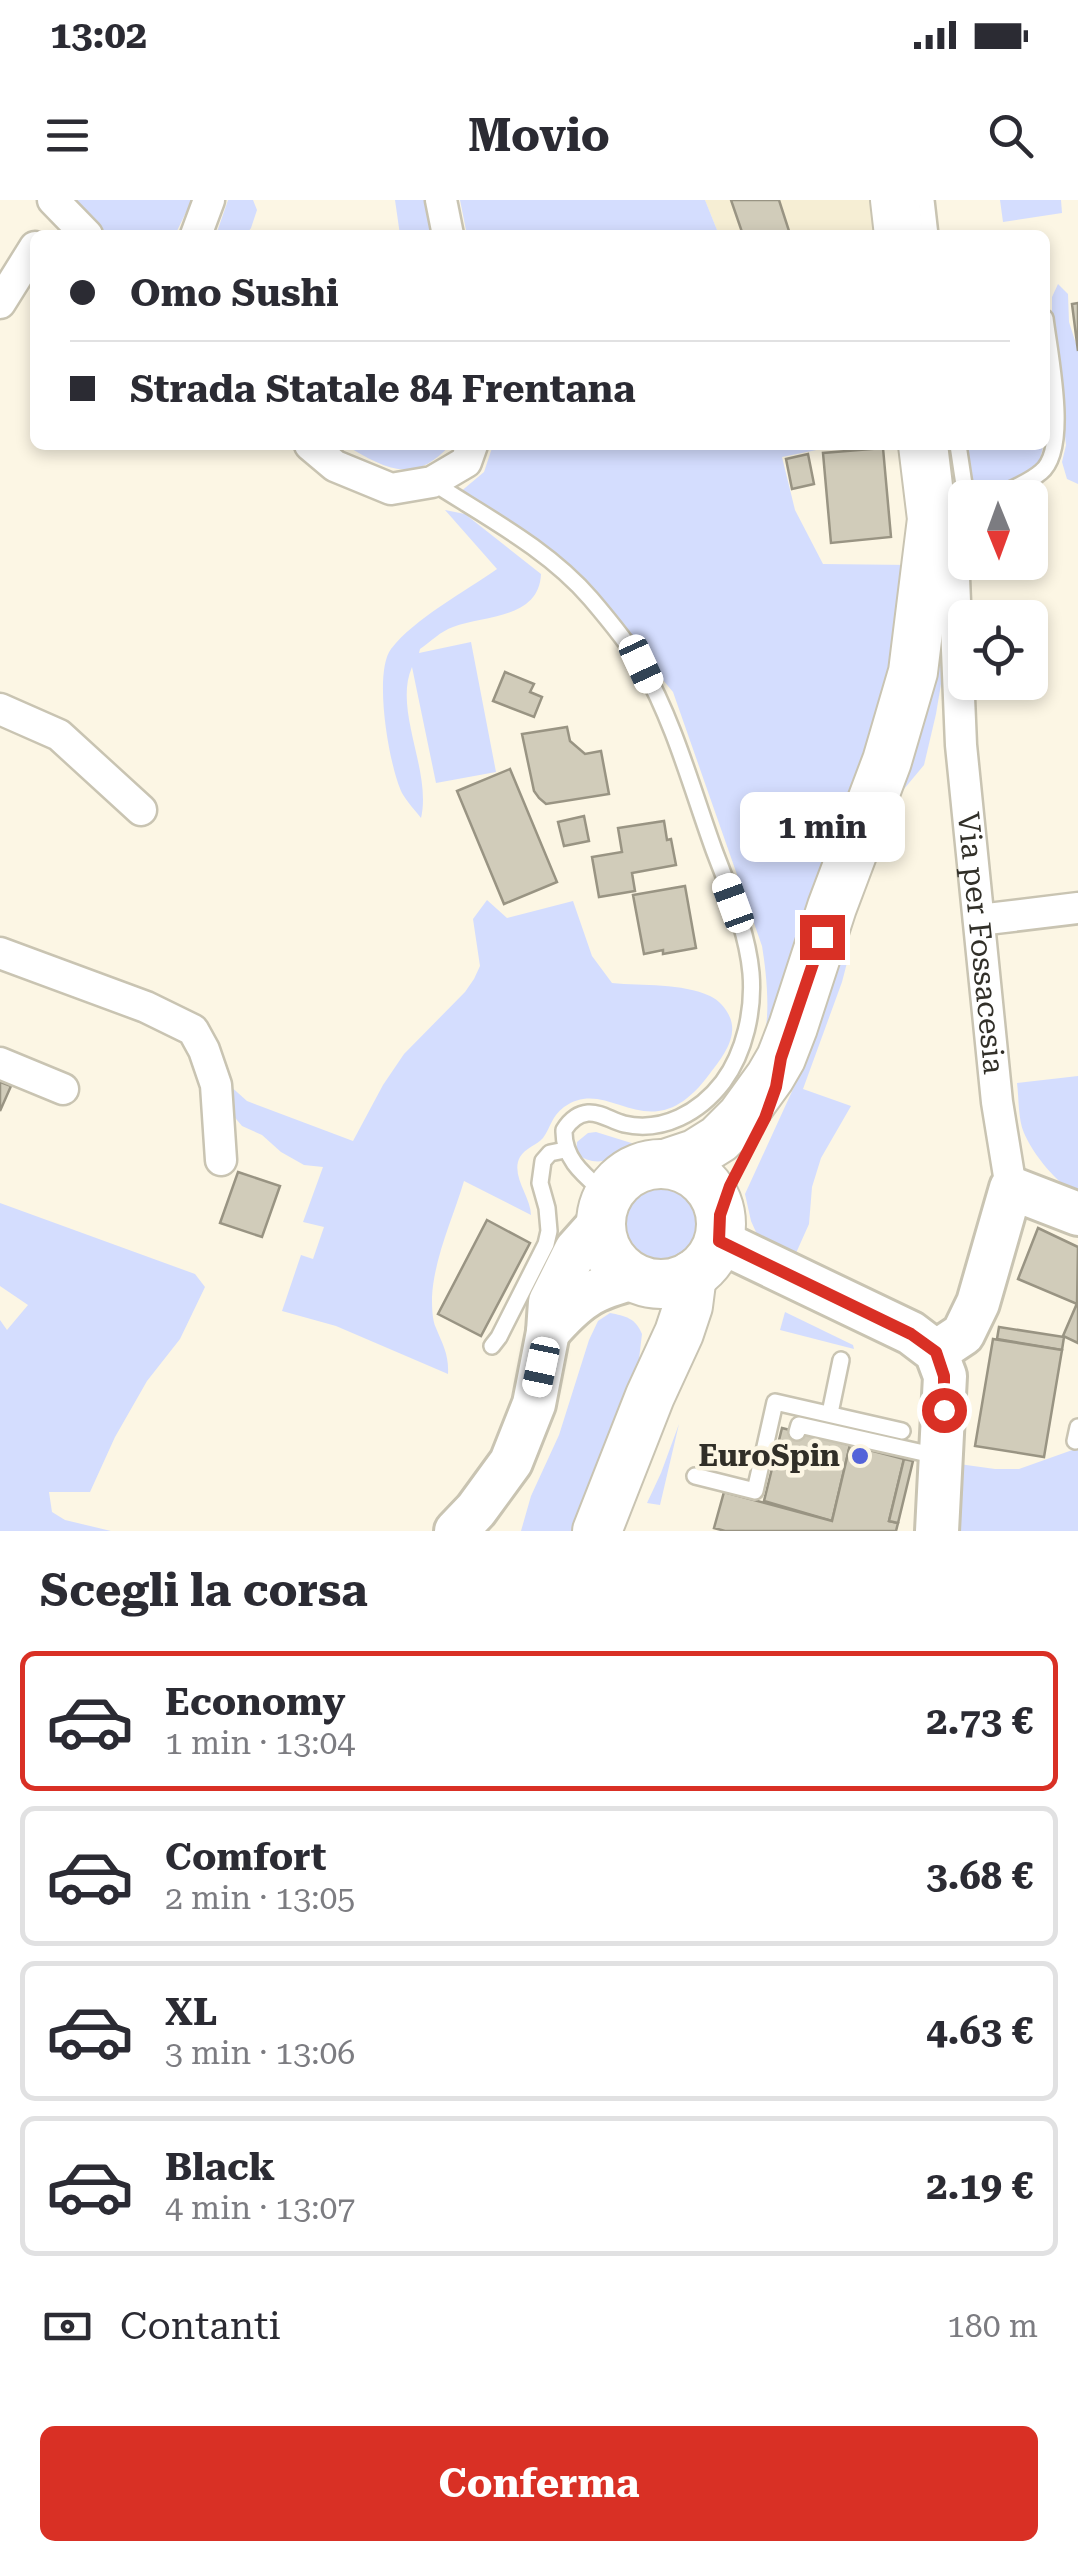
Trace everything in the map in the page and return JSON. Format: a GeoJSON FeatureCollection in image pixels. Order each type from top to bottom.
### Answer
{"type":"FeatureCollection","features":[{"type":"Feature","properties":{"kind":"main road"},"geometry":{"type":"LineString","coordinates":[[895,200],[898,230]]}},
{"type":"Feature","properties":{"kind":"main road"},"geometry":{"type":"LineString","coordinates":[[926,450],[948,501]]}},
{"type":"Feature","properties":{"kind":"main road"},"geometry":{"type":"LineString","coordinates":[[597,1531],[688,1306],[683,1258],[730,1186],[765,1118],[776,1087],[781,1058],[832,907],[887,762],[913,672],[948,521]]}},
{"type":"Feature","properties":{"kind":"main road"},"geometry":{"type":"LineString","coordinates":[[683,1258],[614,1260],[607,1249],[605,1209],[616,1184],[630,1172],[695,1154],[719,1139],[759,1096],[781,1058]]}},
{"type":"Feature","properties":{"kind":"main road"},"geometry":{"type":"LineString","coordinates":[[666,1164],[699,1177],[719,1206],[683,1258]]}},
{"type":"Feature","properties":{"kind":"street"},"geometry":{"type":"LineString","coordinates":[[198,230],[210,200]]}},
{"type":"Feature","properties":{"kind":"street"},"geometry":{"type":"LineString","coordinates":[[442,200],[447,230]]}},
{"type":"Feature","properties":{"kind":"street"},"geometry":{"type":"LineString","coordinates":[[45,230],[56,204],[82,230]]}},
{"type":"Feature","properties":{"kind":"street"},"geometry":{"type":"LineString","coordinates":[[0,303],[30,256]]}},
{"type":"Feature","properties":{"kind":"street"},"geometry":{"type":"LineString","coordinates":[[316,450],[334,466],[390,489],[432,482],[466,462],[470,450]]}},
{"type":"Feature","properties":{"kind":"street","name":"Via per Fossacesia"},"geometry":{"type":"LineString","coordinates":[[924,1343],[964,1334],[978,1302],[1011,1188],[997,1102],[961,745],[952,580]]}},
{"type":"Feature","properties":{"kind":"street"},"geometry":{"type":"LineString","coordinates":[[0,708],[60,735],[141,810]]}},
{"type":"Feature","properties":{"kind":"street"},"geometry":{"type":"LineString","coordinates":[[979,920],[1078,908]]}},
{"type":"Feature","properties":{"kind":"street"},"geometry":{"type":"LineString","coordinates":[[0,953],[146,1008],[192,1030],[216,1085],[221,1160]]}},
{"type":"Feature","properties":{"kind":"street"},"geometry":{"type":"LineString","coordinates":[[0,1063],[63,1089]]}},
{"type":"Feature","properties":{"kind":"street"},"geometry":{"type":"LineString","coordinates":[[1011,1188],[1078,1214]]}},
{"type":"Feature","properties":{"kind":"street"},"geometry":{"type":"LineString","coordinates":[[456,1531],[511,1462],[534,1404],[554,1291],[605,1209]]}},
{"type":"Feature","properties":{"kind":"street"},"geometry":{"type":"LineString","coordinates":[[548,1332],[598,1288],[683,1258],[761,1260],[924,1343],[944,1376],[937,1531]]}},
{"type":"Feature","properties":{"kind":"lane"},"geometry":{"type":"LineString","coordinates":[[926,200],[929,230]]}},
{"type":"Feature","properties":{"kind":"lane"},"geometry":{"type":"LineString","coordinates":[[1028,480],[1044,470],[1052,456],[1058,424],[1050,359]]}},
{"type":"Feature","properties":{"kind":"lane"},"geometry":{"type":"LineString","coordinates":[[959,450],[964,480]]}},
{"type":"Feature","properties":{"kind":"lane"},"geometry":{"type":"LineString","coordinates":[[432,482],[553,563],[589,596],[641,664],[670,726],[745,935],[751,976],[748,1023],[734,1067],[720,1086],[696,1110],[665,1123],[636,1126],[590,1113],[576,1117],[564,1130],[565,1150],[605,1209]]}},
{"type":"Feature","properties":{"kind":"lane"},"geometry":{"type":"LineString","coordinates":[[492,1346],[546,1244],[549,1219],[540,1183],[543,1161],[550,1152],[565,1150]]}},
{"type":"Feature","properties":{"kind":"lane"},"geometry":{"type":"LineString","coordinates":[[830,1413],[842,1360]]}},
{"type":"Feature","properties":{"kind":"lane"},"geometry":{"type":"LineString","coordinates":[[695,1476],[755,1491],[775,1402],[902,1430]]}},
{"type":"Feature","properties":{"kind":"lane"},"geometry":{"type":"LineString","coordinates":[[797,1432],[799,1425],[941,1456]]}},
{"type":"Feature","properties":{"kind":"shaded area"},"geometry":{"type":"Polygon","coordinates":[[[71,200],[192,200],[177,230],[99,230],[71,200]]]}},
{"type":"Feature","properties":{"kind":"shaded area"},"geometry":{"type":"Polygon","coordinates":[[[228,200],[253,200],[257,210],[250,230],[218,230],[228,200]]]}},
{"type":"Feature","properties":{"kind":"shaded area"},"geometry":{"type":"Polygon","coordinates":[[[395,200],[435,200],[439,230],[399,230],[395,200]]]}},
{"type":"Feature","properties":{"kind":"shaded area"},"geometry":{"type":"Polygon","coordinates":[[[460,200],[705,200],[717,230],[466,230],[460,200]]]}},
{"type":"Feature","properties":{"kind":"shaded area"},"geometry":{"type":"Polygon","coordinates":[[[705,200],[880,200],[883,230],[717,230],[705,200]]]}},
{"type":"Feature","properties":{"kind":"shaded area"},"geometry":{"type":"Polygon","coordinates":[[[1000,200],[1061,200],[1062,213],[1003,222],[1000,200]]]}},
{"type":"Feature","properties":{"kind":"shaded area"},"geometry":{"type":"Polygon","coordinates":[[[1058,284],[1068,294],[1069,322],[1078,350],[1078,484],[1067,479],[1062,462],[1066,445],[1052,320],[1052,297],[1058,284]]]}},
{"type":"Feature","properties":{"kind":"shaded area"},"geometry":{"type":"Polygon","coordinates":[[[354,450],[445,450],[424,466],[411,469],[373,460],[354,450]]]}},
{"type":"Feature","properties":{"kind":"shaded area"},"geometry":{"type":"Polygon","coordinates":[[[491,450],[816,450],[782,457],[795,510],[823,564],[911,565],[896,674],[759,1059],[711,1123],[747,1074],[762,1045],[767,1003],[762,946],[673,692],[592,595],[459,493],[484,472],[491,450]]]}},
{"type":"Feature","properties":{"kind":"shaded area"},"geometry":{"type":"Polygon","coordinates":[[[967,450],[1042,450],[1035,468],[1017,480],[973,480],[967,450]]]}},
{"type":"Feature","properties":{"kind":"shaded area"},"geometry":{"type":"Polygon","coordinates":[[[445,510],[465,514],[541,574],[538,589],[521,607],[449,629],[420,649],[419,653],[471,642],[496,772],[436,783],[412,667],[407,702],[422,781],[421,818],[402,793],[392,762],[383,698],[386,661],[391,649],[413,627],[497,569],[445,510]]]}},
{"type":"Feature","properties":{"kind":"shaded area"},"geometry":{"type":"Polygon","coordinates":[[[937,620],[947,648],[924,765],[894,801],[937,620]]]}},
{"type":"Feature","properties":{"kind":"shaded area"},"geometry":{"type":"Polygon","coordinates":[[[487,900],[507,918],[573,901],[592,956],[612,983],[675,987],[710,996],[727,1011],[732,1032],[727,1048],[711,1072],[689,1097],[669,1109],[632,1109],[598,1099],[581,1099],[564,1107],[543,1138],[522,1154],[518,1164],[531,1215],[464,1181],[433,1282],[434,1321],[448,1374],[336,1326],[282,1311],[301,1255],[313,1259],[324,1227],[303,1222],[323,1167],[304,1165],[262,1135],[242,1126],[231,1113],[228,1084],[247,1101],[353,1141],[404,1054],[474,979],[480,966],[473,919],[487,900]]]}},
{"type":"Feature","properties":{"kind":"shaded area"},"geometry":{"type":"Polygon","coordinates":[[[844,945],[849,955],[842,982],[803,1089],[851,1106],[821,1158],[812,1187],[809,1224],[792,1262],[760,1241],[745,1194],[794,1087],[844,945]]]}},
{"type":"Feature","properties":{"kind":"shaded area"},"geometry":{"type":"Polygon","coordinates":[[[1078,1076],[1078,1195],[1054,1176],[1028,1142],[1021,1122],[1017,1083],[1078,1076]]]}},
{"type":"Feature","properties":{"kind":"shaded area"},"geometry":{"type":"Polygon","coordinates":[[[596,1132],[641,1146],[600,1161],[576,1153],[577,1142],[596,1132]]]}},
{"type":"Feature","properties":{"kind":"shaded area"},"geometry":{"type":"Polygon","coordinates":[[[653,1184],[669,1184],[690,1195],[701,1224],[690,1253],[669,1264],[653,1264],[639,1258],[627,1246],[621,1232],[621,1216],[627,1202],[639,1190],[653,1184]]]}},
{"type":"Feature","properties":{"kind":"shaded area"},"geometry":{"type":"Polygon","coordinates":[[[0,1203],[195,1274],[205,1287],[180,1339],[147,1381],[115,1437],[90,1492],[49,1492],[52,1512],[65,1520],[111,1531],[0,1531],[0,1320],[7,1330],[28,1305],[0,1286],[0,1203]]]}},
{"type":"Feature","properties":{"kind":"shaded area"},"geometry":{"type":"Polygon","coordinates":[[[785,1312],[853,1345],[854,1349],[780,1330],[785,1312]]]}},
{"type":"Feature","properties":{"kind":"shaded area"},"geometry":{"type":"Polygon","coordinates":[[[610,1313],[633,1321],[642,1334],[635,1393],[583,1531],[521,1531],[531,1496],[559,1435],[589,1340],[598,1321],[610,1313]]]}},
{"type":"Feature","properties":{"kind":"shaded area"},"geometry":{"type":"Polygon","coordinates":[[[679,1424],[660,1505],[647,1503],[661,1473],[679,1424]]]}},
{"type":"Feature","properties":{"kind":"shaded area"},"geometry":{"type":"Polygon","coordinates":[[[1078,1448],[1078,1531],[951,1531],[959,1464],[1019,1469],[1078,1448]]]}},
{"type":"Feature","properties":{"kind":"building"},"geometry":{"type":"Polygon","coordinates":[[[731,200],[779,200],[789,230],[741,230],[731,200]]]}},
{"type":"Feature","properties":{"kind":"building"},"geometry":{"type":"Polygon","coordinates":[[[1078,303],[1078,351],[1072,304],[1078,303]]]}},
{"type":"Feature","properties":{"kind":"building"},"geometry":{"type":"Polygon","coordinates":[[[883,450],[891,537],[831,543],[823,453],[883,450]]]}},
{"type":"Feature","properties":{"kind":"building"},"geometry":{"type":"Polygon","coordinates":[[[808,454],[814,484],[792,489],[786,459],[808,454]]]}},
{"type":"Feature","properties":{"kind":"building"},"geometry":{"type":"Polygon","coordinates":[[[505,672],[534,684],[530,692],[542,697],[534,717],[493,701],[505,672]]]}},
{"type":"Feature","properties":{"kind":"building"},"geometry":{"type":"Polygon","coordinates":[[[567,727],[570,741],[585,754],[601,751],[609,794],[546,804],[534,791],[522,734],[567,727]]]}},
{"type":"Feature","properties":{"kind":"building"},"geometry":{"type":"Polygon","coordinates":[[[510,769],[557,882],[504,904],[457,791],[510,769]]]}},
{"type":"Feature","properties":{"kind":"building"},"geometry":{"type":"Polygon","coordinates":[[[584,816],[589,841],[564,846],[558,822],[584,816]]]}},
{"type":"Feature","properties":{"kind":"building"},"geometry":{"type":"Polygon","coordinates":[[[664,821],[676,865],[632,873],[635,891],[599,897],[592,857],[622,852],[618,828],[664,821]]]}},
{"type":"Feature","properties":{"kind":"building"},"geometry":{"type":"Polygon","coordinates":[[[685,886],[696,948],[644,954],[633,895],[685,886]]]}},
{"type":"Feature","properties":{"kind":"building"},"geometry":{"type":"Polygon","coordinates":[[[0,1082],[11,1086],[0,1111],[0,1082]]]}},
{"type":"Feature","properties":{"kind":"building"},"geometry":{"type":"Polygon","coordinates":[[[238,1172],[280,1186],[262,1237],[220,1223],[238,1172]]]}},
{"type":"Feature","properties":{"kind":"building"},"geometry":{"type":"Polygon","coordinates":[[[487,1220],[530,1243],[481,1336],[438,1314],[487,1220]]]}},
{"type":"Feature","properties":{"kind":"building"},"geometry":{"type":"Polygon","coordinates":[[[1038,1228],[1078,1247],[1077,1304],[1018,1279],[1038,1228]]]}},
{"type":"Feature","properties":{"kind":"building"},"geometry":{"type":"Polygon","coordinates":[[[1078,1301],[1078,1343],[1063,1336],[1078,1301]]]}},
{"type":"Feature","properties":{"kind":"building"},"geometry":{"type":"Polygon","coordinates":[[[999,1327],[1064,1337],[1062,1350],[997,1339],[999,1327]]]}},
{"type":"Feature","properties":{"kind":"building"},"geometry":{"type":"Polygon","coordinates":[[[993,1339],[1062,1350],[1044,1457],[975,1446],[993,1339]]]}},
{"type":"Feature","properties":{"kind":"building"},"geometry":{"type":"Polygon","coordinates":[[[782,1428],[850,1445],[832,1521],[764,1501],[782,1428]]]}},
{"type":"Feature","properties":{"kind":"building"},"geometry":{"type":"Polygon","coordinates":[[[850,1445],[904,1459],[889,1521],[898,1523],[896,1531],[714,1528],[724,1492],[832,1521],[850,1445]]]}},
{"type":"Feature","properties":{"kind":"building"},"geometry":{"type":"Polygon","coordinates":[[[904,1459],[913,1461],[898,1523],[889,1521],[904,1459]]]}},
{"type":"Feature","properties":{"kind":"place","name":"EuroSpin"},"geometry":{"type":"Point","coordinates":[860,1456]}},
{"type":"Feature","properties":{"kind":"route"},"geometry":{"type":"LineString","coordinates":[[822,937],[765,1118],[730,1186],[720,1215],[719,1241],[911,1334],[936,1352],[944,1376],[944,1410]]}}]}
